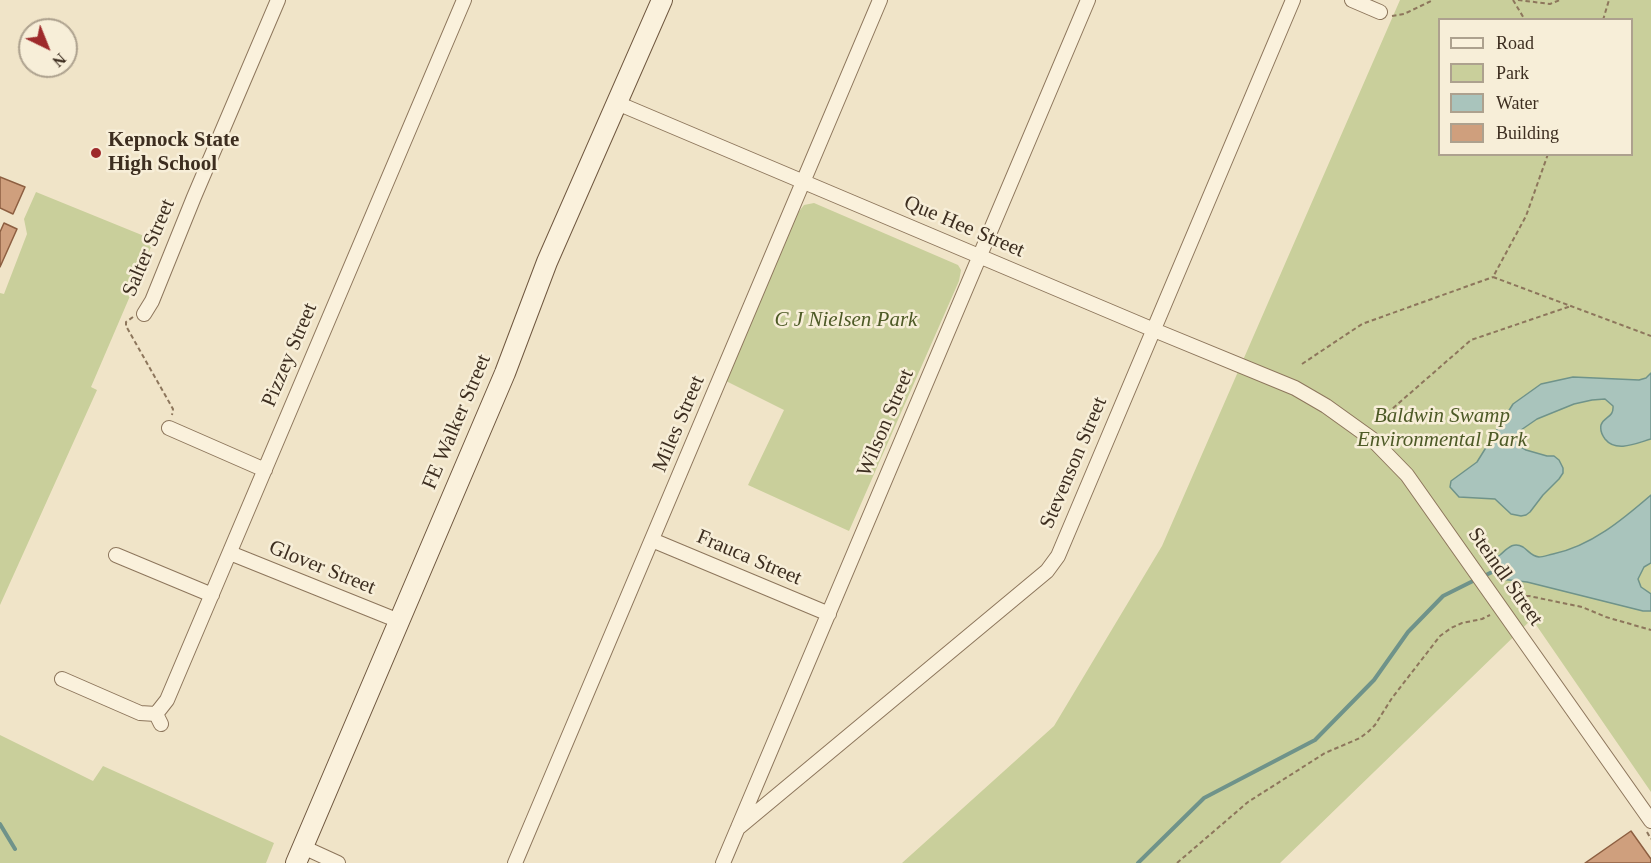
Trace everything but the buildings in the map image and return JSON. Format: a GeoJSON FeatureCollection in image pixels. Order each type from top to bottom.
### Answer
{"type":"FeatureCollection","features":[{"type":"Feature","properties":{"kind":"main road","name":"FE Walker Street"},"geometry":{"type":"LineString","coordinates":[[299,855],[505,373],[547,262],[662,0]]}},
{"type":"Feature","properties":{"kind":"street","name":"Salter Street"},"geometry":{"type":"LineString","coordinates":[[144,314],[152,301],[278,0]]}},
{"type":"Feature","properties":{"kind":"street","name":"Pizzey Street"},"geometry":{"type":"LineString","coordinates":[[62,679],[158,719],[464,0]]}},
{"type":"Feature","properties":{"kind":"street","name":"Miles Street"},"geometry":{"type":"LineString","coordinates":[[515,863],[880,0]]}},
{"type":"Feature","properties":{"kind":"street","name":"Wilson Street"},"geometry":{"type":"LineString","coordinates":[[723,863],[1088,0]]}},
{"type":"Feature","properties":{"kind":"street","name":"Stevenson Street"},"geometry":{"type":"LineString","coordinates":[[738,828],[1038,578],[1058,556],[1293,0]]}},
{"type":"Feature","properties":{"kind":"street"},"geometry":{"type":"LineString","coordinates":[[1352,0],[1380,12]]}},
{"type":"Feature","properties":{"kind":"street","name":"Que Hee Street"},"geometry":{"type":"LineString","coordinates":[[617,103],[1295,388]]}},
{"type":"Feature","properties":{"kind":"street","name":"Steindl Street"},"geometry":{"type":"LineString","coordinates":[[1295,388],[1326,406],[1372,439],[1407,475],[1651,821]]}},
{"type":"Feature","properties":{"kind":"street"},"geometry":{"type":"LineString","coordinates":[[169,428],[265,470]]}},
{"type":"Feature","properties":{"kind":"street","name":"Frauca Street"},"geometry":{"type":"LineString","coordinates":[[652,540],[829,614]]}},
{"type":"Feature","properties":{"kind":"street","name":"Glover Street"},"geometry":{"type":"LineString","coordinates":[[230,553],[399,621]]}},
{"type":"Feature","properties":{"kind":"street"},"geometry":{"type":"LineString","coordinates":[[116,555],[212,596]]}},
{"type":"Feature","properties":{"kind":"street"},"geometry":{"type":"LineString","coordinates":[[299,855],[338,863]]}},
{"type":"Feature","properties":{"kind":"path"},"geometry":{"type":"LineString","coordinates":[[1380,12],[1387,16],[1404,14],[1433,0]]}},
{"type":"Feature","properties":{"kind":"path"},"geometry":{"type":"LineString","coordinates":[[1515,0],[1550,4],[1560,0]]}},
{"type":"Feature","properties":{"kind":"path"},"geometry":{"type":"LineString","coordinates":[[1515,0],[1524,18]]}},
{"type":"Feature","properties":{"kind":"path"},"geometry":{"type":"LineString","coordinates":[[1604,18],[1609,0]]}},
{"type":"Feature","properties":{"kind":"path"},"geometry":{"type":"LineString","coordinates":[[1493,277],[1526,216],[1547,156]]}},
{"type":"Feature","properties":{"kind":"path"},"geometry":{"type":"LineString","coordinates":[[1302,364],[1362,324],[1493,277],[1651,336]]}},
{"type":"Feature","properties":{"kind":"path"},"geometry":{"type":"LineString","coordinates":[[1376,423],[1471,340],[1571,306]]}},
{"type":"Feature","properties":{"kind":"path"},"geometry":{"type":"LineString","coordinates":[[144,314],[129,319],[126,326],[173,409],[169,428]]}},
{"type":"Feature","properties":{"kind":"path"},"geometry":{"type":"LineString","coordinates":[[1511,600],[1520,596],[1529,596],[1582,607],[1606,617],[1651,630]]}},
{"type":"Feature","properties":{"kind":"path"},"geometry":{"type":"LineString","coordinates":[[1177,863],[1248,802],[1325,753],[1360,738],[1369,731],[1376,725],[1392,698],[1440,636],[1462,623],[1491,615]]}},
{"type":"Feature","properties":{"kind":"green space","name":"Baldwin Swamp Environmental Park"},"geometry":{"type":"Polygon","coordinates":[[[1400,0],[1651,0],[1651,792],[1532,619],[1280,863],[902,863],[1054,726],[1162,546],[1400,0]]]}},
{"type":"Feature","properties":{"kind":"green space"},"geometry":{"type":"Polygon","coordinates":[[[36,192],[154,240],[91,387],[97,390],[0,605],[0,293],[4,294],[27,234],[24,219],[36,192]]]}},
{"type":"Feature","properties":{"kind":"green space","name":"C J Nielsen Park"},"geometry":{"type":"Polygon","coordinates":[[[814,203],[958,265],[961,270],[959,281],[849,531],[748,485],[784,410],[726,381],[797,214],[804,205],[814,203]]]}},
{"type":"Feature","properties":{"kind":"green space"},"geometry":{"type":"Polygon","coordinates":[[[0,735],[93,781],[103,766],[274,843],[266,863],[0,863],[0,735]]]}},
{"type":"Feature","properties":{"kind":"water"},"geometry":{"type":"Polygon","coordinates":[[[1651,373],[1651,439],[1627,446],[1610,443],[1604,437],[1601,429],[1602,422],[1613,410],[1613,406],[1605,399],[1574,404],[1537,419],[1521,430],[1519,442],[1521,447],[1547,456],[1554,456],[1563,468],[1559,479],[1526,515],[1511,514],[1495,499],[1459,497],[1450,487],[1451,481],[1477,462],[1513,404],[1541,384],[1573,377],[1639,380],[1651,373]]]}},
{"type":"Feature","properties":{"kind":"water"},"geometry":{"type":"Polygon","coordinates":[[[1651,495],[1651,563],[1644,567],[1638,579],[1641,587],[1651,594],[1651,611],[1643,611],[1527,582],[1500,579],[1488,562],[1513,545],[1519,545],[1539,557],[1580,545],[1617,523],[1651,495]]]}},
{"type":"Feature","properties":{"kind":"waterway"},"geometry":{"type":"LineString","coordinates":[[1484,576],[1494,571]]}},
{"type":"Feature","properties":{"kind":"waterway"},"geometry":{"type":"LineString","coordinates":[[1138,863],[1204,798],[1315,740],[1374,680],[1408,632],[1443,596],[1477,579]]}},
{"type":"Feature","properties":{"kind":"waterway"},"geometry":{"type":"LineString","coordinates":[[0,824],[15,849]]}},
{"type":"Feature","properties":{"kind":"place","name":"Kepnock State High School"},"geometry":{"type":"Point","coordinates":[96,153]}}]}
